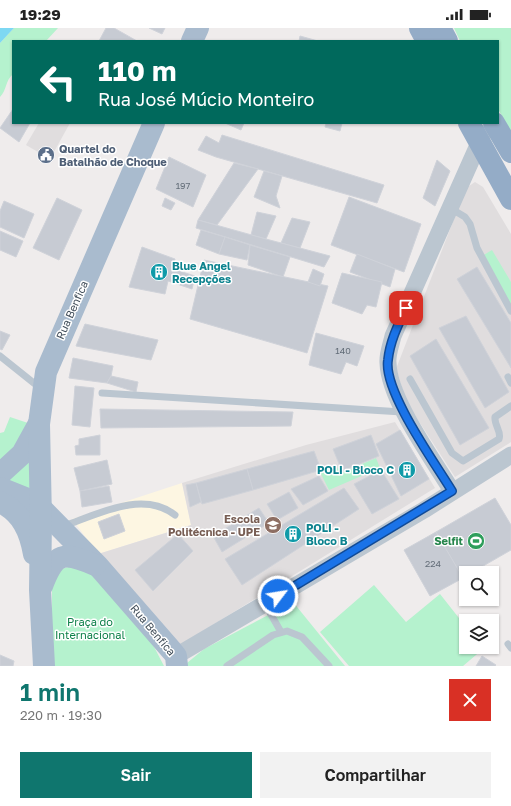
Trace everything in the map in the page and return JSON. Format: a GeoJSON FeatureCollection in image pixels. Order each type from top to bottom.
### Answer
{"type":"FeatureCollection","features":[{"type":"Feature","properties":{"kind":"highway"},"geometry":{"type":"LineString","coordinates":[[420,28],[440,34]]}},
{"type":"Feature","properties":{"kind":"highway"},"geometry":{"type":"LineString","coordinates":[[470,124],[511,199]]}},
{"type":"Feature","properties":{"kind":"highway"},"geometry":{"type":"LineString","coordinates":[[495,124],[511,152]]}},
{"type":"Feature","properties":{"kind":"main road"},"geometry":{"type":"LineString","coordinates":[[192,40],[198,28]]}},
{"type":"Feature","properties":{"kind":"main road","name":"Rua Benfica"},"geometry":{"type":"LineString","coordinates":[[44,666],[40,590],[41,508],[39,424],[46,372],[54,350],[154,124]]}},
{"type":"Feature","properties":{"kind":"main road"},"geometry":{"type":"LineString","coordinates":[[0,474],[22,454],[39,424]]}},
{"type":"Feature","properties":{"kind":"main road"},"geometry":{"type":"LineString","coordinates":[[0,488],[25,498],[41,508]]}},
{"type":"Feature","properties":{"kind":"main road"},"geometry":{"type":"LineString","coordinates":[[0,502],[18,516],[28,530],[40,590]]}},
{"type":"Feature","properties":{"kind":"main road","name":"Rua Benfica"},"geometry":{"type":"LineString","coordinates":[[41,508],[98,566],[176,661]]}},
{"type":"Feature","properties":{"kind":"main road"},"geometry":{"type":"LineString","coordinates":[[40,590],[49,568],[60,558],[76,557],[98,566]]}},
{"type":"Feature","properties":{"kind":"street"},"geometry":{"type":"LineString","coordinates":[[452,491],[405,413],[391,384],[387,361],[393,336],[480,143],[487,124]]}},
{"type":"Feature","properties":{"kind":"street"},"geometry":{"type":"LineString","coordinates":[[464,178],[492,166]]}},
{"type":"Feature","properties":{"kind":"street"},"geometry":{"type":"LineString","coordinates":[[176,661],[265,604],[511,455]]}},
{"type":"Feature","properties":{"kind":"lane"},"geometry":{"type":"LineString","coordinates":[[450,208],[465,217],[470,224],[477,248],[511,311]]}},
{"type":"Feature","properties":{"kind":"lane"},"geometry":{"type":"LineString","coordinates":[[0,356],[43,391]]}},
{"type":"Feature","properties":{"kind":"lane"},"geometry":{"type":"LineString","coordinates":[[410,379],[452,453],[463,461],[499,439],[500,434],[496,425],[495,417],[511,406]]}},
{"type":"Feature","properties":{"kind":"lane"},"geometry":{"type":"LineString","coordinates":[[102,393],[405,413]]}},
{"type":"Feature","properties":{"kind":"lane"},"geometry":{"type":"LineString","coordinates":[[60,528],[130,504],[152,504],[168,510],[175,515]]}},
{"type":"Feature","properties":{"kind":"lane"},"geometry":{"type":"LineString","coordinates":[[265,604],[282,632]]}},
{"type":"Feature","properties":{"kind":"lane"},"geometry":{"type":"LineString","coordinates":[[227,666],[267,638],[282,632],[293,632],[302,637],[329,666]]}},
{"type":"Feature","properties":{"kind":"shaded area"},"geometry":{"type":"Polygon","coordinates":[[[38,124],[69,124],[50,159],[26,145],[38,124]]]}},
{"type":"Feature","properties":{"kind":"shaded area"},"geometry":{"type":"Polygon","coordinates":[[[475,182],[483,187],[511,234],[511,442],[455,477],[407,403],[396,369],[466,188],[475,182]]]}},
{"type":"Feature","properties":{"kind":"shaded area","name":"Escola Politécnica - UPE"},"geometry":{"type":"Polygon","coordinates":[[[395,422],[435,488],[180,645],[98,554],[191,525],[182,483],[306,445],[395,422]]]}},
{"type":"Feature","properties":{"kind":"shaded area"},"geometry":{"type":"Polygon","coordinates":[[[182,483],[191,525],[98,554],[72,519],[182,483]]]}},
{"type":"Feature","properties":{"kind":"green space"},"geometry":{"type":"Polygon","coordinates":[[[14,28],[58,28],[47,40],[12,40],[12,75],[0,97],[0,43],[14,28]]]}},
{"type":"Feature","properties":{"kind":"green space"},"geometry":{"type":"Polygon","coordinates":[[[454,28],[511,28],[511,132],[499,111],[499,40],[460,40],[454,28]]]}},
{"type":"Feature","properties":{"kind":"green space"},"geometry":{"type":"Polygon","coordinates":[[[492,250],[511,282],[511,307],[482,256],[492,250]]]}},
{"type":"Feature","properties":{"kind":"green space"},"geometry":{"type":"Polygon","coordinates":[[[10,417],[34,425],[0,472],[0,433],[4,432],[10,417]]]}},
{"type":"Feature","properties":{"kind":"green space"},"geometry":{"type":"Polygon","coordinates":[[[30,451],[39,499],[5,480],[30,451]]]}},
{"type":"Feature","properties":{"kind":"green space"},"geometry":{"type":"Polygon","coordinates":[[[376,458],[380,468],[329,490],[320,472],[337,467],[341,473],[376,458]]]}},
{"type":"Feature","properties":{"kind":"green space","name":"Praça do Internacional"},"geometry":{"type":"Polygon","coordinates":[[[81,563],[151,641],[164,666],[52,666],[52,572],[81,563]]]}},
{"type":"Feature","properties":{"kind":"green space"},"geometry":{"type":"Polygon","coordinates":[[[374,585],[406,622],[440,594],[459,618],[459,654],[477,654],[463,666],[349,666],[320,632],[374,585]]]}},
{"type":"Feature","properties":{"kind":"green space"},"geometry":{"type":"Polygon","coordinates":[[[293,602],[345,666],[187,666],[187,663],[204,649],[293,602]]]}},
{"type":"Feature","properties":{"kind":"water"},"geometry":{"type":"Polygon","coordinates":[[[0,28],[14,28],[0,43],[0,28]]]}},
{"type":"Feature","properties":{"kind":"building"},"geometry":{"type":"Polygon","coordinates":[[[106,28],[114,28],[135,40],[100,40],[106,28]]]}},
{"type":"Feature","properties":{"kind":"building"},"geometry":{"type":"Polygon","coordinates":[[[149,28],[165,28],[162,34],[149,28]]]}},
{"type":"Feature","properties":{"kind":"building"},"geometry":{"type":"Polygon","coordinates":[[[300,36],[314,40],[299,40],[300,36]]]}},
{"type":"Feature","properties":{"kind":"building"},"geometry":{"type":"Polygon","coordinates":[[[12,110],[12,124],[29,124],[19,142],[0,128],[12,110]]]}},
{"type":"Feature","properties":{"kind":"building"},"geometry":{"type":"Polygon","coordinates":[[[227,124],[244,124],[241,130],[227,124]]]}},
{"type":"Feature","properties":{"kind":"building"},"geometry":{"type":"Polygon","coordinates":[[[326,124],[342,124],[340,131],[325,127],[326,124]]]}},
{"type":"Feature","properties":{"kind":"building"},"geometry":{"type":"Polygon","coordinates":[[[222,135],[384,185],[377,203],[216,157],[198,150],[206,136],[219,143],[222,135]]]}},
{"type":"Feature","properties":{"kind":"building"},"geometry":{"type":"Polygon","coordinates":[[[169,157],[206,175],[193,207],[156,189],[169,157]]]}},
{"type":"Feature","properties":{"kind":"building"},"geometry":{"type":"Polygon","coordinates":[[[437,160],[450,171],[435,206],[423,198],[437,160]]]}},
{"type":"Feature","properties":{"kind":"building"},"geometry":{"type":"Polygon","coordinates":[[[234,163],[258,169],[217,225],[198,220],[234,163]]]}},
{"type":"Feature","properties":{"kind":"building"},"geometry":{"type":"Polygon","coordinates":[[[264,171],[282,176],[276,196],[280,208],[254,197],[264,171]]]}},
{"type":"Feature","properties":{"kind":"building"},"geometry":{"type":"Polygon","coordinates":[[[349,197],[421,224],[404,272],[331,245],[349,197]]]}},
{"type":"Feature","properties":{"kind":"building"},"geometry":{"type":"Polygon","coordinates":[[[57,198],[82,210],[59,260],[33,248],[57,198]]]}},
{"type":"Feature","properties":{"kind":"building"},"geometry":{"type":"Polygon","coordinates":[[[165,198],[175,203],[171,210],[162,206],[165,198]]]}},
{"type":"Feature","properties":{"kind":"building"},"geometry":{"type":"Polygon","coordinates":[[[4,201],[34,214],[24,238],[0,227],[0,211],[4,201]]]}},
{"type":"Feature","properties":{"kind":"building"},"geometry":{"type":"Polygon","coordinates":[[[257,212],[276,216],[266,239],[251,235],[257,212]]]}},
{"type":"Feature","properties":{"kind":"building"},"geometry":{"type":"Polygon","coordinates":[[[292,218],[310,222],[300,248],[281,243],[292,218]]]}},
{"type":"Feature","properties":{"kind":"building"},"geometry":{"type":"Polygon","coordinates":[[[198,220],[330,256],[324,267],[196,228],[198,220]]]}},
{"type":"Feature","properties":{"kind":"building"},"geometry":{"type":"Polygon","coordinates":[[[201,230],[225,237],[219,254],[196,245],[201,230]]]}},
{"type":"Feature","properties":{"kind":"building"},"geometry":{"type":"Polygon","coordinates":[[[0,231],[23,241],[16,257],[0,250],[0,231]]]}},
{"type":"Feature","properties":{"kind":"building"},"geometry":{"type":"Polygon","coordinates":[[[225,237],[250,245],[247,260],[219,254],[225,237]]]}},
{"type":"Feature","properties":{"kind":"building"},"geometry":{"type":"Polygon","coordinates":[[[250,245],[290,257],[283,277],[248,265],[250,245]]]}},
{"type":"Feature","properties":{"kind":"building","name":"Blue Angel Recepções"},"geometry":{"type":"Polygon","coordinates":[[[142,247],[175,259],[173,269],[195,276],[192,289],[168,281],[165,294],[129,287],[142,247]]]}},
{"type":"Feature","properties":{"kind":"building"},"geometry":{"type":"Polygon","coordinates":[[[357,254],[395,269],[390,287],[350,272],[357,254]]]}},
{"type":"Feature","properties":{"kind":"building"},"geometry":{"type":"Polygon","coordinates":[[[204,260],[328,286],[307,353],[190,319],[204,260]]]}},
{"type":"Feature","properties":{"kind":"building"},"geometry":{"type":"Polygon","coordinates":[[[477,267],[511,323],[511,368],[457,279],[477,267]]]}},
{"type":"Feature","properties":{"kind":"building"},"geometry":{"type":"Polygon","coordinates":[[[313,269],[324,274],[320,286],[308,282],[313,269]]]}},
{"type":"Feature","properties":{"kind":"building"},"geometry":{"type":"Polygon","coordinates":[[[342,273],[382,282],[376,307],[367,305],[362,314],[332,303],[342,273]]]}},
{"type":"Feature","properties":{"kind":"building"},"geometry":{"type":"Polygon","coordinates":[[[466,316],[509,392],[485,408],[439,328],[466,316]]]}},
{"type":"Feature","properties":{"kind":"building"},"geometry":{"type":"Polygon","coordinates":[[[85,324],[158,340],[151,360],[76,346],[85,324]]]}},
{"type":"Feature","properties":{"kind":"building"},"geometry":{"type":"Polygon","coordinates":[[[0,331],[10,335],[2,350],[0,349],[0,331]]]}},
{"type":"Feature","properties":{"kind":"building"},"geometry":{"type":"Polygon","coordinates":[[[316,333],[364,346],[357,366],[346,362],[341,374],[309,365],[316,333]]]}},
{"type":"Feature","properties":{"kind":"building"},"geometry":{"type":"Polygon","coordinates":[[[436,339],[489,428],[460,445],[410,356],[436,339]]]}},
{"type":"Feature","properties":{"kind":"building"},"geometry":{"type":"Polygon","coordinates":[[[73,358],[113,366],[111,376],[107,383],[69,378],[73,358]]]}},
{"type":"Feature","properties":{"kind":"building"},"geometry":{"type":"Polygon","coordinates":[[[111,376],[138,382],[136,392],[107,383],[111,376]]]}},
{"type":"Feature","properties":{"kind":"building"},"geometry":{"type":"Polygon","coordinates":[[[75,386],[94,388],[90,427],[72,425],[75,386]]]}},
{"type":"Feature","properties":{"kind":"building"},"geometry":{"type":"Polygon","coordinates":[[[100,409],[293,412],[291,426],[101,428],[100,409]]]}},
{"type":"Feature","properties":{"kind":"building","name":"POLI - Bloco C"},"geometry":{"type":"Polygon","coordinates":[[[400,430],[429,479],[401,496],[376,444],[400,430]]]}},
{"type":"Feature","properties":{"kind":"building"},"geometry":{"type":"Polygon","coordinates":[[[100,435],[100,455],[76,455],[75,446],[79,445],[79,439],[100,435]]]}},
{"type":"Feature","properties":{"kind":"building"},"geometry":{"type":"Polygon","coordinates":[[[371,435],[379,456],[342,471],[333,449],[371,435]]]}},
{"type":"Feature","properties":{"kind":"building"},"geometry":{"type":"Polygon","coordinates":[[[314,451],[321,470],[253,490],[247,469],[314,451]]]}},
{"type":"Feature","properties":{"kind":"building"},"geometry":{"type":"Polygon","coordinates":[[[107,460],[112,484],[80,491],[74,468],[107,460]]]}},
{"type":"Feature","properties":{"kind":"building"},"geometry":{"type":"Polygon","coordinates":[[[247,469],[253,490],[202,504],[196,483],[247,469]]]}},
{"type":"Feature","properties":{"kind":"building"},"geometry":{"type":"Polygon","coordinates":[[[381,470],[399,499],[372,514],[354,484],[381,470]]]}},
{"type":"Feature","properties":{"kind":"building"},"geometry":{"type":"Polygon","coordinates":[[[319,476],[328,491],[303,505],[291,489],[319,476]]]}},
{"type":"Feature","properties":{"kind":"building"},"geometry":{"type":"Polygon","coordinates":[[[196,483],[201,502],[190,507],[186,485],[196,483]]]}},
{"type":"Feature","properties":{"kind":"building"},"geometry":{"type":"Polygon","coordinates":[[[109,486],[112,502],[82,507],[80,491],[109,486]]]}},
{"type":"Feature","properties":{"kind":"building","name":"POLI - Bloco B"},"geometry":{"type":"Polygon","coordinates":[[[344,488],[359,509],[242,585],[225,559],[344,488]]]}},
{"type":"Feature","properties":{"kind":"building"},"geometry":{"type":"Polygon","coordinates":[[[289,492],[298,508],[277,520],[267,504],[289,492]]]}},
{"type":"Feature","properties":{"kind":"building","name":"Selfit"},"geometry":{"type":"Polygon","coordinates":[[[495,498],[511,525],[511,550],[483,566],[459,566],[459,571],[436,532],[495,498]]]}},
{"type":"Feature","properties":{"kind":"building"},"geometry":{"type":"Polygon","coordinates":[[[259,508],[269,523],[222,552],[213,536],[259,508]]]}},
{"type":"Feature","properties":{"kind":"building"},"geometry":{"type":"Polygon","coordinates":[[[119,514],[125,531],[104,539],[98,522],[119,514]]]}},
{"type":"Feature","properties":{"kind":"building"},"geometry":{"type":"Polygon","coordinates":[[[436,532],[459,571],[459,580],[430,596],[404,550],[436,532]]]}},
{"type":"Feature","properties":{"kind":"building"},"geometry":{"type":"Polygon","coordinates":[[[178,534],[193,551],[153,591],[135,570],[178,534]]]}},
{"type":"Feature","properties":{"kind":"building"},"geometry":{"type":"Polygon","coordinates":[[[0,655],[14,661],[13,666],[0,666],[0,655]]]}},
{"type":"Feature","properties":{"kind":"building"},"geometry":{"type":"Polygon","coordinates":[[[482,656],[496,665],[476,666],[482,656]]]}},
{"type":"Feature","properties":{"kind":"place","name":"Quartel do Batalhão de Choque"},"geometry":{"type":"Point","coordinates":[46,155]}},
{"type":"Feature","properties":{"kind":"place","name":"Blue Angel Recepções"},"geometry":{"type":"Point","coordinates":[159,272]}},
{"type":"Feature","properties":{"kind":"place","name":"POLI - Bloco C"},"geometry":{"type":"Point","coordinates":[407,470]}},
{"type":"Feature","properties":{"kind":"place","name":"Escola Politécnica - UPE"},"geometry":{"type":"Point","coordinates":[273,525]}},
{"type":"Feature","properties":{"kind":"place","name":"POLI - Bloco B"},"geometry":{"type":"Point","coordinates":[293,534]}},
{"type":"Feature","properties":{"kind":"place","name":"Selfit"},"geometry":{"type":"Point","coordinates":[476,541]}},
{"type":"Feature","properties":{"kind":"route"},"geometry":{"type":"LineString","coordinates":[[278,596],[424,510],[452,491],[405,413],[391,384],[387,361],[393,336],[406,308]]}}]}
